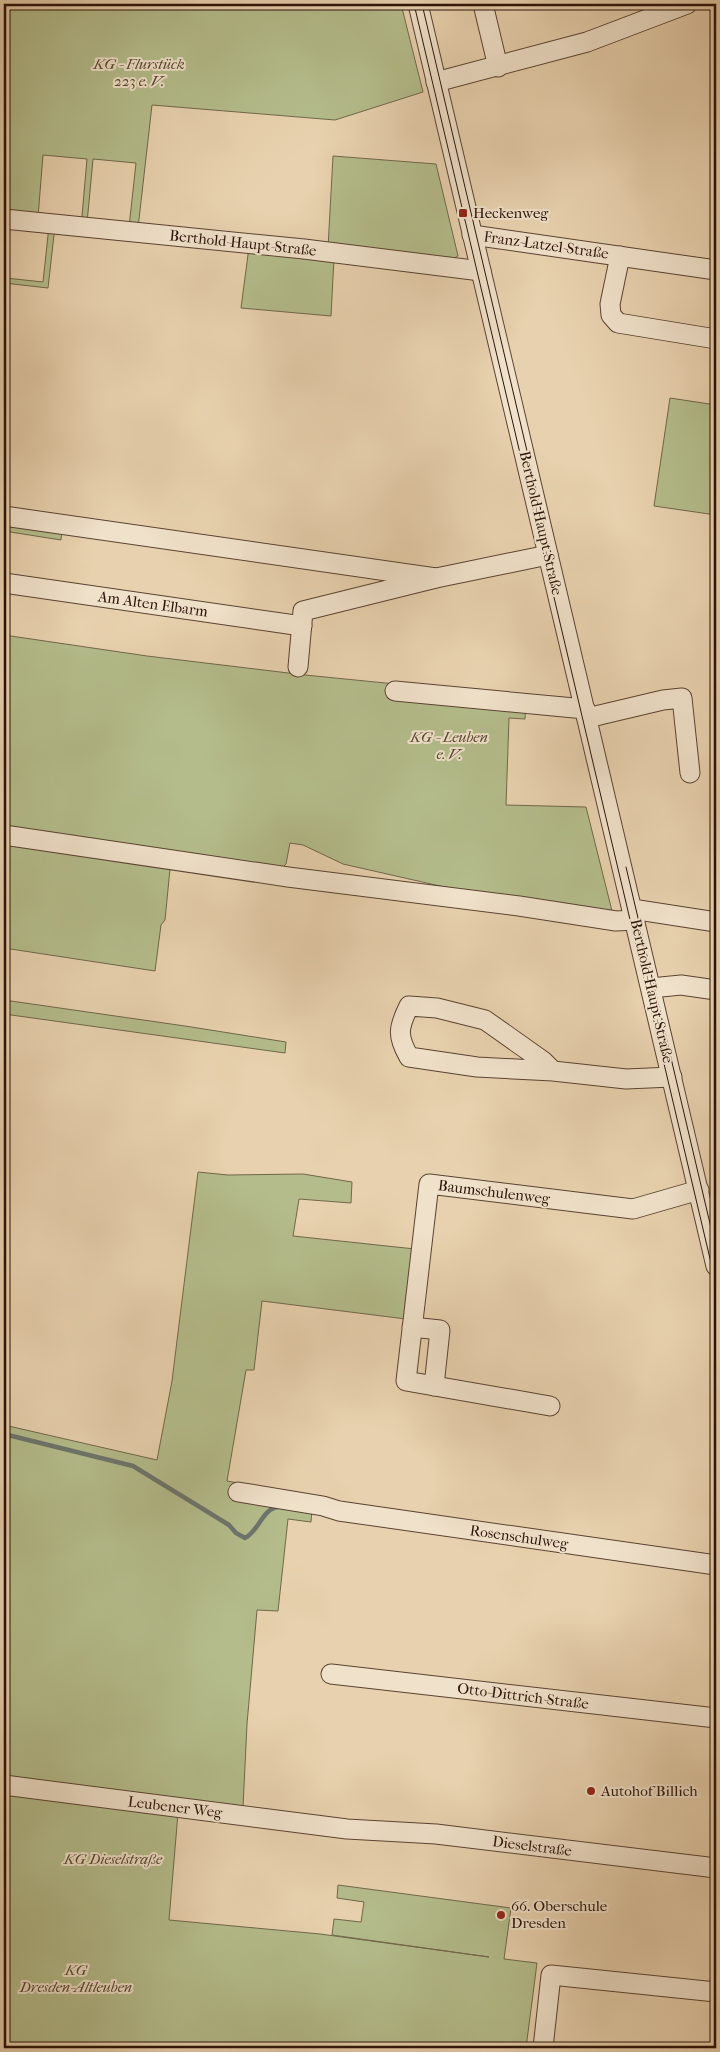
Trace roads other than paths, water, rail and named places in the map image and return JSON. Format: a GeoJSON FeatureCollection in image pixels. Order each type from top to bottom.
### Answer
{"type":"FeatureCollection","features":[{"type":"Feature","properties":{"kind":"street","name":"Berthold-Haupt-Straße"},"geometry":{"type":"LineString","coordinates":[[418,4],[716,1266]]}},
{"type":"Feature","properties":{"kind":"street"},"geometry":{"type":"LineString","coordinates":[[484,4],[498,67]]}},
{"type":"Feature","properties":{"kind":"street"},"geometry":{"type":"LineString","coordinates":[[436,82],[587,42],[687,4]]}},
{"type":"Feature","properties":{"kind":"street","name":"Berthold-Haupt-Straße"},"geometry":{"type":"LineString","coordinates":[[4,219],[304,248],[481,271]]}},
{"type":"Feature","properties":{"kind":"street","name":"Franz-Latzel-Straße"},"geometry":{"type":"LineString","coordinates":[[472,235],[716,270]]}},
{"type":"Feature","properties":{"kind":"street","name":"Franz-Latzel-Straße"},"geometry":{"type":"LineString","coordinates":[[620,256],[610,304],[611,315],[618,323],[716,339]]}},
{"type":"Feature","properties":{"kind":"street"},"geometry":{"type":"LineString","coordinates":[[4,516],[436,578]]}},
{"type":"Feature","properties":{"kind":"street"},"geometry":{"type":"LineString","coordinates":[[298,667],[303,612],[436,578],[548,555]]}},
{"type":"Feature","properties":{"kind":"street","name":"Am Alten Elbarm"},"geometry":{"type":"LineString","coordinates":[[4,583],[302,626]]}},
{"type":"Feature","properties":{"kind":"street"},"geometry":{"type":"LineString","coordinates":[[395,691],[586,713],[682,698],[690,773]]}},
{"type":"Feature","properties":{"kind":"street"},"geometry":{"type":"LineString","coordinates":[[4,835],[250,872],[519,906],[616,921],[633,915],[716,922]]}},
{"type":"Feature","properties":{"kind":"street"},"geometry":{"type":"LineString","coordinates":[[651,988],[681,985],[716,990]]}},
{"type":"Feature","properties":{"kind":"street"},"geometry":{"type":"LineString","coordinates":[[553,1071],[543,1061],[485,1020],[437,1008],[409,1006],[402,1020],[400,1041],[409,1057],[477,1067],[553,1071],[626,1079],[672,1077]]}},
{"type":"Feature","properties":{"kind":"street","name":"Baumschulenweg"},"geometry":{"type":"LineString","coordinates":[[550,1406],[406,1381],[429,1184],[633,1209],[699,1190]]}},
{"type":"Feature","properties":{"kind":"street"},"geometry":{"type":"LineString","coordinates":[[412,1326],[440,1330],[434,1386]]}},
{"type":"Feature","properties":{"kind":"street","name":"Rosenschulweg"},"geometry":{"type":"LineString","coordinates":[[238,1492],[323,1506],[339,1511],[716,1565]]}},
{"type":"Feature","properties":{"kind":"street","name":"Otto-Dittrich-Straße"},"geometry":{"type":"LineString","coordinates":[[331,1674],[716,1718]]}},
{"type":"Feature","properties":{"kind":"street","name":"Leubener Weg"},"geometry":{"type":"LineString","coordinates":[[4,1785],[347,1829]]}},
{"type":"Feature","properties":{"kind":"street","name":"Dieselstraße"},"geometry":{"type":"LineString","coordinates":[[347,1829],[436,1834],[716,1868]]}},
{"type":"Feature","properties":{"kind":"street"},"geometry":{"type":"LineString","coordinates":[[543,2048],[551,1975],[716,1992]]}},
{"type":"Feature","properties":{"kind":"waterway"},"geometry":{"type":"LineString","coordinates":[[4,1434],[133,1466],[229,1525],[236,1533],[245,1538],[250,1535],[268,1512],[278,1507]]}},
{"type":"Feature","properties":{"kind":"tram line"},"geometry":{"type":"LineString","coordinates":[[414,4],[716,1284]]}},
{"type":"Feature","properties":{"kind":"tram line"},"geometry":{"type":"LineString","coordinates":[[422,4],[554,566]]}},
{"type":"Feature","properties":{"kind":"tram line"},"geometry":{"type":"LineString","coordinates":[[626,867],[716,1249]]}},
{"type":"Feature","properties":{"kind":"place","name":"Heckenweg"},"geometry":{"type":"Point","coordinates":[463,213]}},
{"type":"Feature","properties":{"kind":"place","name":"Autohof Billich"},"geometry":{"type":"Point","coordinates":[591,1791]}},
{"type":"Feature","properties":{"kind":"place","name":"66. Oberschule Dresden"},"geometry":{"type":"Point","coordinates":[501,1915]}},
{"type":"Feature","properties":{"kind":"park label","name":"KG - Flurstück 223 e. V."},"geometry":{"type":"Point","coordinates":[139,72]}},
{"type":"Feature","properties":{"kind":"park label","name":"KG - Leuben e. V."},"geometry":{"type":"Point","coordinates":[449,746]}},
{"type":"Feature","properties":{"kind":"park label","name":"KG Dieselstraße"},"geometry":{"type":"Point","coordinates":[113,1859]}},
{"type":"Feature","properties":{"kind":"park label","name":"KG Dresden-Altleuben"},"geometry":{"type":"Point","coordinates":[76,1978]}}]}
